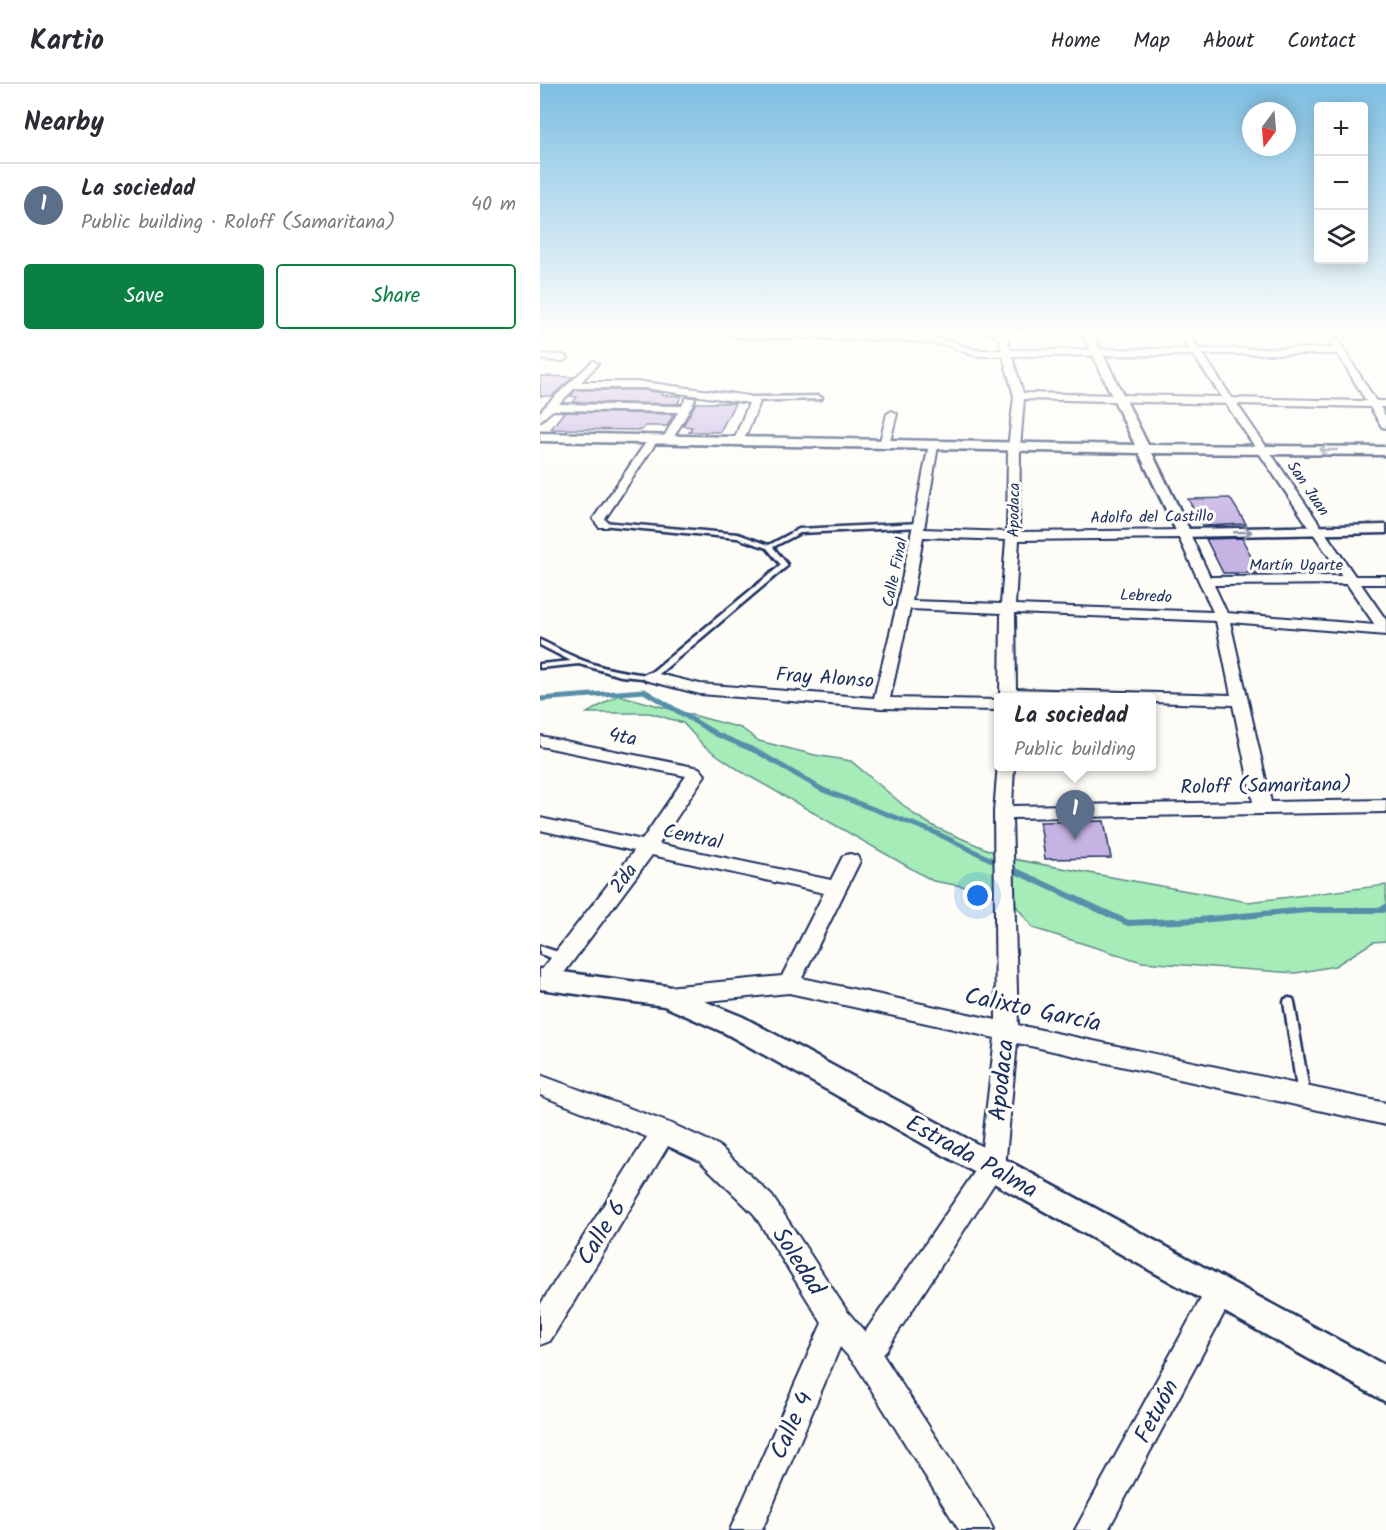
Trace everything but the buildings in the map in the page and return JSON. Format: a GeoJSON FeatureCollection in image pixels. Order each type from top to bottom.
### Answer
{"type":"FeatureCollection","features":[{"type":"Feature","properties":{"kind":"street"},"geometry":{"type":"LineString","coordinates":[[540,418],[555,401]]}},
{"type":"Feature","properties":{"kind":"street"},"geometry":{"type":"LineString","coordinates":[[667,440],[690,401]]}},
{"type":"Feature","properties":{"kind":"street"},"geometry":{"type":"LineString","coordinates":[[738,441],[754,401]]}},
{"type":"Feature","properties":{"kind":"street","name":"Apodaca"},"geometry":{"type":"LineString","coordinates":[[1005,693],[1013,536],[1014,448],[1018,401]]}},
{"type":"Feature","properties":{"kind":"street"},"geometry":{"type":"LineString","coordinates":[[1120,401],[1222,616],[1263,807]]}},
{"type":"Feature","properties":{"kind":"street","name":"San Juan"},"geometry":{"type":"LineString","coordinates":[[1230,401],[1386,630]]}},
{"type":"Feature","properties":{"kind":"street"},"geometry":{"type":"LineString","coordinates":[[1282,401],[1386,404]]}},
{"type":"Feature","properties":{"kind":"street"},"geometry":{"type":"LineString","coordinates":[[1373,404],[1386,425]]}},
{"type":"Feature","properties":{"kind":"street"},"geometry":{"type":"LineString","coordinates":[[550,406],[685,410]]}},
{"type":"Feature","properties":{"kind":"street"},"geometry":{"type":"LineString","coordinates":[[884,445],[891,414]]}},
{"type":"Feature","properties":{"kind":"street"},"geometry":{"type":"LineString","coordinates":[[540,437],[1014,448],[1386,451]]}},
{"type":"Feature","properties":{"kind":"street"},"geometry":{"type":"LineString","coordinates":[[603,524],[599,519],[653,440]]}},
{"type":"Feature","properties":{"kind":"street","name":"Calle Final"},"geometry":{"type":"LineString","coordinates":[[881,702],[904,605],[933,446]]}},
{"type":"Feature","properties":{"kind":"street","name":"Adolfo del Castillo"},"geometry":{"type":"LineString","coordinates":[[919,529],[1013,536],[1386,528]]}},
{"type":"Feature","properties":{"kind":"street","name":"Martín Ugarte"},"geometry":{"type":"LineString","coordinates":[[1206,581],[1386,580]]}},
{"type":"Feature","properties":{"kind":"street","name":"Lebredo"},"geometry":{"type":"LineString","coordinates":[[904,605],[1222,616],[1386,630]]}},
{"type":"Feature","properties":{"kind":"street","name":"Fray Alonso"},"geometry":{"type":"LineString","coordinates":[[650,677],[700,689],[881,702],[994,698]]}},
{"type":"Feature","properties":{"kind":"street","name":"Fray Alonso"},"geometry":{"type":"LineString","coordinates":[[1156,699],[1240,700]]}},
{"type":"Feature","properties":{"kind":"street","name":"4ta"},"geometry":{"type":"LineString","coordinates":[[540,741],[693,772],[696,775]]}},
{"type":"Feature","properties":{"kind":"street","name":"Apodaca"},"geometry":{"type":"LineString","coordinates":[[866,1355],[992,1167],[1007,1031],[1003,812],[1005,771]]}},
{"type":"Feature","properties":{"kind":"street","name":"2da"},"geometry":{"type":"LineString","coordinates":[[550,972],[646,849],[696,775]]}},
{"type":"Feature","properties":{"kind":"street","name":"Roloff (Samaritana)"},"geometry":{"type":"LineString","coordinates":[[1003,812],[1386,806]]}},
{"type":"Feature","properties":{"kind":"street","name":"Central"},"geometry":{"type":"LineString","coordinates":[[540,824],[837,889]]}},
{"type":"Feature","properties":{"kind":"street"},"geometry":{"type":"LineString","coordinates":[[789,984],[850,861]]}},
{"type":"Feature","properties":{"kind":"street","name":"Estrada Palma"},"geometry":{"type":"LineString","coordinates":[[550,972],[667,996],[734,1025],[1386,1385]]}},
{"type":"Feature","properties":{"kind":"street","name":"Calixto García"},"geometry":{"type":"LineString","coordinates":[[667,996],[789,984],[1386,1114]]}},
{"type":"Feature","properties":{"kind":"street","name":"Soledad"},"geometry":{"type":"LineString","coordinates":[[540,1085],[663,1132],[709,1153],[763,1204],[837,1321],[866,1355],[977,1530]]}},
{"type":"Feature","properties":{"kind":"street","name":"Calle 6"},"geometry":{"type":"LineString","coordinates":[[540,1331],[663,1132]]}},
{"type":"Feature","properties":{"kind":"street","name":"Fetuón"},"geometry":{"type":"LineString","coordinates":[[1091,1530],[1220,1292]]}},
{"type":"Feature","properties":{"kind":"street","name":"Calle 4"},"geometry":{"type":"LineString","coordinates":[[746,1530],[837,1321]]}},
{"type":"Feature","properties":{"kind":"lane"},"geometry":{"type":"LineString","coordinates":[[540,642],[578,663],[618,675],[650,677],[784,565],[769,547],[738,536],[603,524]]}},
{"type":"Feature","properties":{"kind":"lane"},"geometry":{"type":"LineString","coordinates":[[769,547],[798,531],[919,529]]}},
{"type":"Feature","properties":{"kind":"lane"},"geometry":{"type":"LineString","coordinates":[[540,666],[578,663]]}},
{"type":"Feature","properties":{"kind":"lane"},"geometry":{"type":"LineString","coordinates":[[540,950],[550,972]]}},
{"type":"Feature","properties":{"kind":"lane"},"geometry":{"type":"LineString","coordinates":[[1289,1002],[1304,1096]]}},
{"type":"Feature","properties":{"kind":"green space"},"geometry":{"type":"Polygon","coordinates":[[[618,695],[741,728],[759,741],[851,761],[915,815],[935,827],[1007,858],[1248,902],[1386,885],[1386,941],[1373,942],[1335,966],[1296,973],[1142,962],[1033,928],[1007,894],[933,881],[742,772],[704,746],[683,723],[650,713],[587,713],[618,695]]]}},
{"type":"Feature","properties":{"kind":"waterway"},"geometry":{"type":"LineString","coordinates":[[540,699],[644,691],[716,734],[758,752],[823,790],[934,832],[998,863]]}},
{"type":"Feature","properties":{"kind":"waterway"},"geometry":{"type":"LineString","coordinates":[[1007,867],[1128,923],[1200,920],[1307,910],[1382,910],[1386,907]]}},
{"type":"Feature","properties":{"kind":"place","name":"La sociedad"},"geometry":{"type":"Point","coordinates":[1075,840]}}]}
